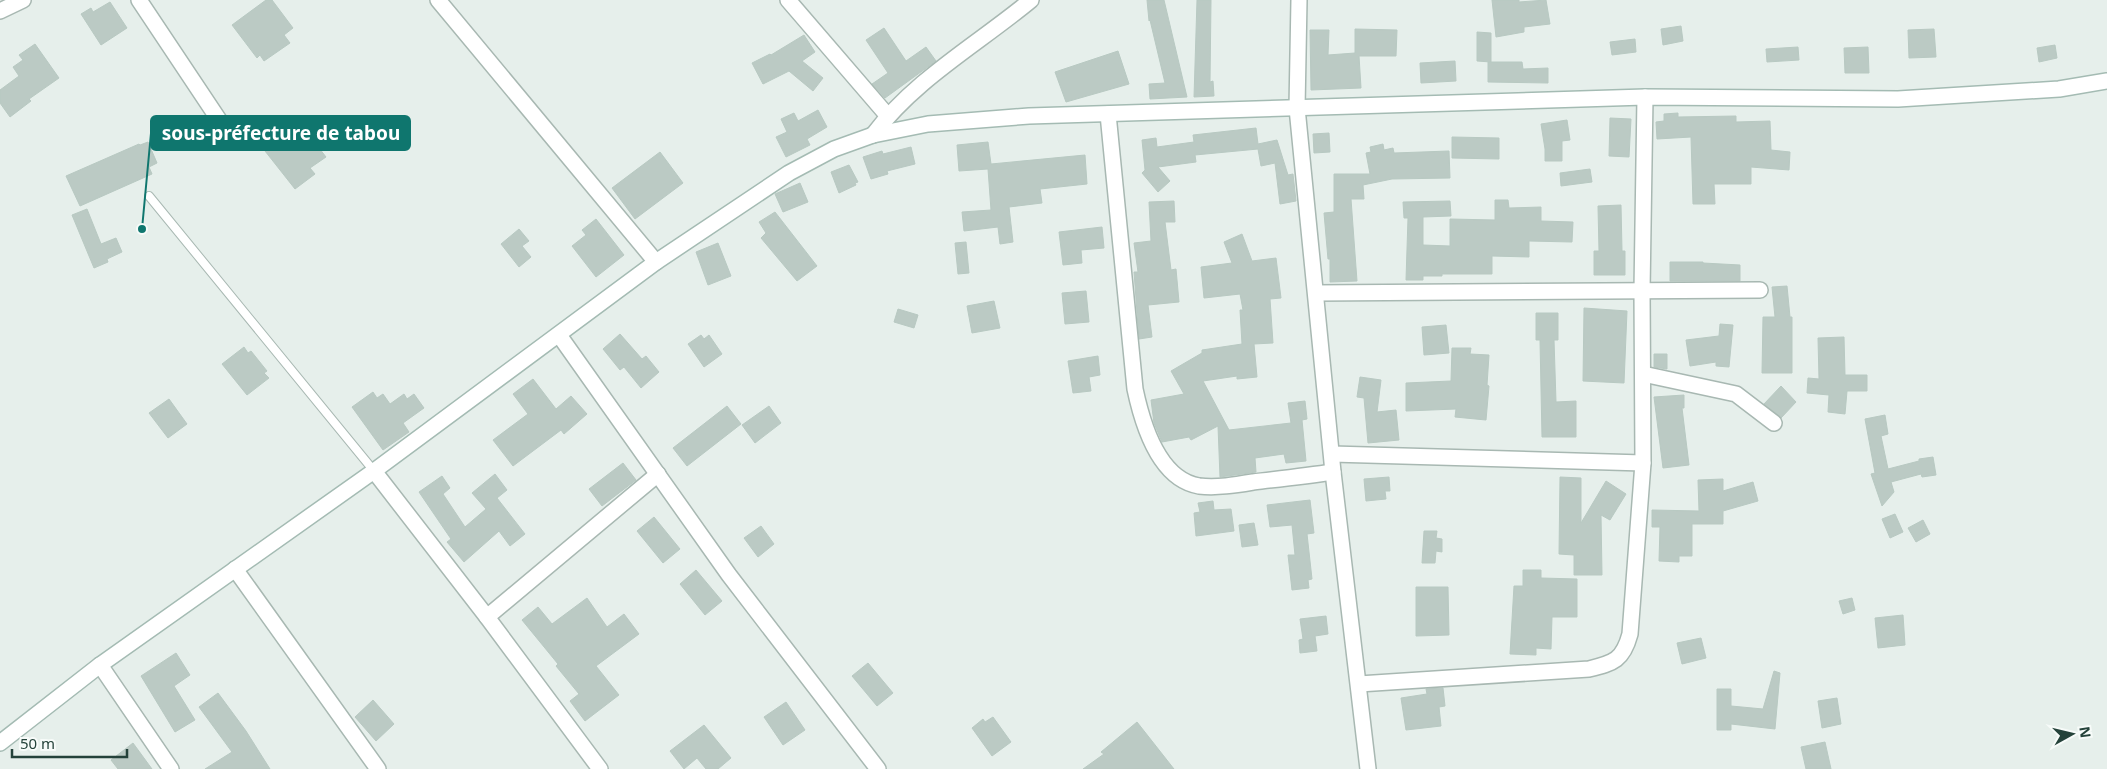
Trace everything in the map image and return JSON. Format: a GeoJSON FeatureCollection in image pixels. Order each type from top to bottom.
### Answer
{"type":"FeatureCollection","features":[{"type":"Feature","properties":{"kind":"street"},"geometry":{"type":"LineString","coordinates":[[0,11],[23,0]]}},
{"type":"Feature","properties":{"kind":"street"},"geometry":{"type":"LineString","coordinates":[[139,0],[227,132]]}},
{"type":"Feature","properties":{"kind":"street"},"geometry":{"type":"LineString","coordinates":[[438,0],[656,262]]}},
{"type":"Feature","properties":{"kind":"street"},"geometry":{"type":"LineString","coordinates":[[788,0],[888,115]]}},
{"type":"Feature","properties":{"kind":"street"},"geometry":{"type":"LineString","coordinates":[[873,135],[888,115],[930,78],[1031,0]]}},
{"type":"Feature","properties":{"kind":"street"},"geometry":{"type":"LineString","coordinates":[[1299,0],[1297,108],[1333,472],[1368,769]]}},
{"type":"Feature","properties":{"kind":"street"},"geometry":{"type":"LineString","coordinates":[[0,743],[100,665],[374,470],[656,262],[789,173],[834,149],[873,135],[928,124],[1029,116],[1645,97],[1898,100],[2059,89],[2107,81]]}},
{"type":"Feature","properties":{"kind":"street"},"geometry":{"type":"LineString","coordinates":[[1359,684],[1589,669],[1614,661],[1626,649],[1630,634],[1643,463],[1642,291],[1645,97]]}},
{"type":"Feature","properties":{"kind":"street"},"geometry":{"type":"LineString","coordinates":[[1108,114],[1135,389],[1140,413],[1150,441],[1165,464],[1184,480],[1198,486],[1222,486],[1333,472]]}},
{"type":"Feature","properties":{"kind":"street"},"geometry":{"type":"LineString","coordinates":[[1316,293],[1760,290]]}},
{"type":"Feature","properties":{"kind":"street"},"geometry":{"type":"LineString","coordinates":[[559,335],[729,575],[878,769]]}},
{"type":"Feature","properties":{"kind":"street"},"geometry":{"type":"LineString","coordinates":[[1643,374],[1736,394],[1774,423]]}},
{"type":"Feature","properties":{"kind":"street"},"geometry":{"type":"LineString","coordinates":[[1332,454],[1643,463]]}},
{"type":"Feature","properties":{"kind":"street"},"geometry":{"type":"LineString","coordinates":[[374,470],[487,617],[600,769]]}},
{"type":"Feature","properties":{"kind":"street"},"geometry":{"type":"LineString","coordinates":[[487,617],[658,474]]}},
{"type":"Feature","properties":{"kind":"street"},"geometry":{"type":"LineString","coordinates":[[236,570],[378,769]]}},
{"type":"Feature","properties":{"kind":"street"},"geometry":{"type":"LineString","coordinates":[[100,665],[171,769]]}},
{"type":"Feature","properties":{"kind":"lane"},"geometry":{"type":"LineString","coordinates":[[149,196],[374,470]]}},
{"type":"Feature","properties":{"kind":"building"},"geometry":{"type":"Polygon","coordinates":[[[266,0],[272,0],[293,28],[284,35],[290,43],[264,61],[260,55],[257,58],[232,25],[266,0]]]}},
{"type":"Feature","properties":{"kind":"building"},"geometry":{"type":"Polygon","coordinates":[[[1147,0],[1164,0],[1187,97],[1150,99],[1149,84],[1165,83],[1149,21],[1147,0]]]}},
{"type":"Feature","properties":{"kind":"building"},"geometry":{"type":"Polygon","coordinates":[[[1197,0],[1211,0],[1210,82],[1213,81],[1214,96],[1194,97],[1197,0]]]}},
{"type":"Feature","properties":{"kind":"building"},"geometry":{"type":"Polygon","coordinates":[[[1492,0],[1519,0],[1519,2],[1546,0],[1550,24],[1524,27],[1524,32],[1496,37],[1492,0]]]}},
{"type":"Feature","properties":{"kind":"building"},"geometry":{"type":"Polygon","coordinates":[[[110,2],[127,28],[101,45],[81,14],[91,8],[93,12],[110,2]]]}},
{"type":"Feature","properties":{"kind":"building"},"geometry":{"type":"Polygon","coordinates":[[[1681,26],[1683,41],[1663,45],[1661,29],[1681,26]]]}},
{"type":"Feature","properties":{"kind":"building"},"geometry":{"type":"Polygon","coordinates":[[[884,28],[906,61],[926,47],[936,61],[885,98],[872,84],[888,73],[866,40],[884,28]]]}},
{"type":"Feature","properties":{"kind":"building"},"geometry":{"type":"Polygon","coordinates":[[[1355,29],[1397,30],[1396,56],[1359,56],[1361,88],[1311,90],[1310,30],[1329,30],[1328,55],[1355,53],[1355,29]]]}},
{"type":"Feature","properties":{"kind":"building"},"geometry":{"type":"Polygon","coordinates":[[[1934,29],[1936,57],[1909,58],[1908,30],[1934,29]]]}},
{"type":"Feature","properties":{"kind":"building"},"geometry":{"type":"Polygon","coordinates":[[[1477,32],[1491,33],[1491,62],[1477,61],[1477,32]]]}},
{"type":"Feature","properties":{"kind":"building"},"geometry":{"type":"Polygon","coordinates":[[[804,35],[815,52],[802,61],[823,78],[813,91],[789,71],[763,84],[752,63],[771,55],[804,35]]]}},
{"type":"Feature","properties":{"kind":"building"},"geometry":{"type":"Polygon","coordinates":[[[1635,39],[1636,52],[1612,55],[1610,42],[1635,39]]]}},
{"type":"Feature","properties":{"kind":"building"},"geometry":{"type":"Polygon","coordinates":[[[35,44],[59,78],[29,99],[31,101],[10,117],[0,103],[0,90],[19,76],[13,67],[23,60],[19,55],[35,44]]]}},
{"type":"Feature","properties":{"kind":"building"},"geometry":{"type":"Polygon","coordinates":[[[2055,45],[2057,58],[2039,62],[2037,48],[2055,45]]]}},
{"type":"Feature","properties":{"kind":"building"},"geometry":{"type":"Polygon","coordinates":[[[1798,47],[1799,60],[1767,62],[1766,49],[1798,47]]]}},
{"type":"Feature","properties":{"kind":"building"},"geometry":{"type":"Polygon","coordinates":[[[1868,47],[1869,73],[1845,73],[1844,48],[1868,47]]]}},
{"type":"Feature","properties":{"kind":"building"},"geometry":{"type":"Polygon","coordinates":[[[1118,51],[1129,84],[1066,102],[1055,72],[1118,51]]]}},
{"type":"Feature","properties":{"kind":"building"},"geometry":{"type":"Polygon","coordinates":[[[1455,61],[1456,81],[1421,83],[1420,63],[1455,61]]]}},
{"type":"Feature","properties":{"kind":"building"},"geometry":{"type":"Polygon","coordinates":[[[1488,62],[1522,62],[1523,69],[1548,68],[1548,83],[1488,82],[1488,62]]]}},
{"type":"Feature","properties":{"kind":"building"},"geometry":{"type":"Polygon","coordinates":[[[818,110],[827,127],[807,139],[810,145],[786,157],[776,137],[787,132],[781,119],[794,113],[798,121],[818,110]]]}},
{"type":"Feature","properties":{"kind":"building"},"geometry":{"type":"Polygon","coordinates":[[[1678,113],[1678,117],[1736,116],[1736,122],[1770,121],[1771,150],[1790,152],[1789,170],[1751,167],[1751,184],[1714,184],[1715,204],[1693,204],[1691,137],[1657,139],[1656,122],[1664,121],[1664,114],[1678,113]]]}},
{"type":"Feature","properties":{"kind":"building"},"geometry":{"type":"Polygon","coordinates":[[[1610,118],[1631,119],[1629,157],[1609,156],[1610,118]]]}},
{"type":"Feature","properties":{"kind":"building"},"geometry":{"type":"Polygon","coordinates":[[[1567,120],[1570,140],[1562,141],[1562,161],[1545,161],[1541,124],[1567,120]]]}},
{"type":"Feature","properties":{"kind":"building"},"geometry":{"type":"Polygon","coordinates":[[[1256,128],[1258,144],[1277,140],[1288,175],[1293,174],[1296,201],[1280,204],[1275,163],[1261,166],[1258,149],[1195,155],[1196,162],[1158,167],[1170,181],[1158,192],[1142,173],[1145,170],[1142,140],[1156,138],[1157,147],[1194,142],[1193,135],[1256,128]]]}},
{"type":"Feature","properties":{"kind":"building"},"geometry":{"type":"Polygon","coordinates":[[[305,130],[326,157],[310,168],[315,174],[295,189],[265,151],[284,135],[289,142],[305,130]]]}},
{"type":"Feature","properties":{"kind":"building"},"geometry":{"type":"Polygon","coordinates":[[[1329,133],[1330,152],[1314,153],[1313,134],[1329,133]]]}},
{"type":"Feature","properties":{"kind":"building"},"geometry":{"type":"Polygon","coordinates":[[[1452,137],[1499,138],[1499,159],[1452,158],[1452,137]]]}},
{"type":"Feature","properties":{"kind":"building"},"geometry":{"type":"Polygon","coordinates":[[[148,142],[157,163],[149,167],[152,174],[80,206],[66,176],[139,144],[148,142]]]}},
{"type":"Feature","properties":{"kind":"building"},"geometry":{"type":"Polygon","coordinates":[[[988,142],[991,164],[1085,155],[1087,184],[1040,189],[1042,203],[1009,207],[1013,242],[1000,244],[998,227],[964,231],[962,212],[991,210],[988,169],[959,171],[957,145],[988,142]]]}},
{"type":"Feature","properties":{"kind":"building"},"geometry":{"type":"Polygon","coordinates":[[[1383,144],[1384,150],[1393,148],[1394,153],[1449,151],[1450,178],[1392,179],[1363,185],[1364,199],[1351,199],[1357,281],[1330,282],[1330,259],[1328,259],[1324,213],[1334,212],[1334,174],[1370,174],[1366,153],[1371,152],[1370,147],[1383,144]]]}},
{"type":"Feature","properties":{"kind":"building"},"geometry":{"type":"Polygon","coordinates":[[[911,147],[915,164],[887,171],[888,174],[871,179],[863,157],[882,151],[883,154],[911,147]]]}},
{"type":"Feature","properties":{"kind":"building"},"geometry":{"type":"Polygon","coordinates":[[[660,152],[683,183],[635,219],[612,188],[660,152]]]}},
{"type":"Feature","properties":{"kind":"building"},"geometry":{"type":"Polygon","coordinates":[[[849,165],[858,182],[855,183],[856,185],[839,193],[831,172],[849,165]]]}},
{"type":"Feature","properties":{"kind":"building"},"geometry":{"type":"Polygon","coordinates":[[[1590,169],[1592,182],[1561,186],[1560,173],[1590,169]]]}},
{"type":"Feature","properties":{"kind":"building"},"geometry":{"type":"Polygon","coordinates":[[[800,183],[808,202],[783,212],[775,194],[800,183]]]}},
{"type":"Feature","properties":{"kind":"building"},"geometry":{"type":"Polygon","coordinates":[[[1495,200],[1508,200],[1509,208],[1541,207],[1541,221],[1573,222],[1572,242],[1529,241],[1529,257],[1492,256],[1492,274],[1442,274],[1442,276],[1423,276],[1423,280],[1406,280],[1408,218],[1404,218],[1403,202],[1450,201],[1451,216],[1423,217],[1423,245],[1450,246],[1450,219],[1495,220],[1495,200]]]}},
{"type":"Feature","properties":{"kind":"building"},"geometry":{"type":"Polygon","coordinates":[[[1174,201],[1175,222],[1165,222],[1171,270],[1176,269],[1179,302],[1148,305],[1152,337],[1139,339],[1134,272],[1138,272],[1134,243],[1151,241],[1149,202],[1174,201]]]}},
{"type":"Feature","properties":{"kind":"building"},"geometry":{"type":"Polygon","coordinates":[[[1621,205],[1622,251],[1625,251],[1625,275],[1594,275],[1594,251],[1599,251],[1598,206],[1621,205]]]}},
{"type":"Feature","properties":{"kind":"building"},"geometry":{"type":"Polygon","coordinates":[[[87,209],[101,244],[116,238],[122,252],[107,259],[108,262],[94,268],[72,215],[87,209]]]}},
{"type":"Feature","properties":{"kind":"building"},"geometry":{"type":"Polygon","coordinates":[[[775,212],[817,266],[797,281],[761,238],[766,233],[759,222],[775,212]]]}},
{"type":"Feature","properties":{"kind":"building"},"geometry":{"type":"Polygon","coordinates":[[[596,219],[624,255],[596,277],[572,246],[586,235],[582,230],[596,219]]]}},
{"type":"Feature","properties":{"kind":"building"},"geometry":{"type":"Polygon","coordinates":[[[1102,227],[1104,248],[1081,250],[1082,263],[1063,265],[1059,232],[1102,227]]]}},
{"type":"Feature","properties":{"kind":"building"},"geometry":{"type":"Polygon","coordinates":[[[519,229],[529,241],[522,246],[531,257],[519,267],[501,244],[519,229]]]}},
{"type":"Feature","properties":{"kind":"building"},"geometry":{"type":"Polygon","coordinates":[[[1242,234],[1252,261],[1276,258],[1281,298],[1270,299],[1273,343],[1254,344],[1257,377],[1237,379],[1237,376],[1203,381],[1229,430],[1291,423],[1288,403],[1305,401],[1307,419],[1302,420],[1306,461],[1286,463],[1284,454],[1255,458],[1256,472],[1220,477],[1218,426],[1191,440],[1189,437],[1162,442],[1154,423],[1151,400],[1184,394],[1171,371],[1202,353],[1202,350],[1242,344],[1240,310],[1243,310],[1240,294],[1204,298],[1201,267],[1232,263],[1224,242],[1242,234]]]}},
{"type":"Feature","properties":{"kind":"building"},"geometry":{"type":"Polygon","coordinates":[[[966,242],[969,273],[958,274],[955,243],[966,242]]]}},
{"type":"Feature","properties":{"kind":"building"},"geometry":{"type":"Polygon","coordinates":[[[718,243],[731,276],[708,285],[696,252],[718,243]]]}},
{"type":"Feature","properties":{"kind":"building"},"geometry":{"type":"Polygon","coordinates":[[[1670,262],[1740,265],[1740,281],[1670,281],[1670,262]]]}},
{"type":"Feature","properties":{"kind":"building"},"geometry":{"type":"Polygon","coordinates":[[[1787,286],[1790,317],[1792,317],[1792,373],[1762,373],[1763,317],[1775,317],[1772,287],[1787,286]]]}},
{"type":"Feature","properties":{"kind":"building"},"geometry":{"type":"Polygon","coordinates":[[[1086,291],[1089,322],[1065,324],[1062,293],[1086,291]]]}},
{"type":"Feature","properties":{"kind":"building"},"geometry":{"type":"Polygon","coordinates":[[[994,301],[1000,328],[972,333],[967,306],[994,301]]]}},
{"type":"Feature","properties":{"kind":"building"},"geometry":{"type":"Polygon","coordinates":[[[1584,308],[1627,311],[1624,383],[1583,381],[1584,308]]]}},
{"type":"Feature","properties":{"kind":"building"},"geometry":{"type":"Polygon","coordinates":[[[898,309],[918,315],[914,328],[894,322],[898,309]]]}},
{"type":"Feature","properties":{"kind":"building"},"geometry":{"type":"Polygon","coordinates":[[[1536,313],[1558,313],[1558,340],[1554,340],[1556,402],[1576,401],[1576,437],[1542,437],[1540,340],[1536,340],[1536,313]]]}},
{"type":"Feature","properties":{"kind":"building"},"geometry":{"type":"Polygon","coordinates":[[[1720,324],[1733,325],[1729,367],[1716,366],[1716,362],[1690,366],[1686,340],[1719,336],[1720,324]]]}},
{"type":"Feature","properties":{"kind":"building"},"geometry":{"type":"Polygon","coordinates":[[[1446,325],[1449,353],[1424,355],[1422,327],[1446,325]]]}},
{"type":"Feature","properties":{"kind":"building"},"geometry":{"type":"Polygon","coordinates":[[[620,334],[642,359],[646,356],[659,372],[641,388],[624,367],[620,370],[603,349],[620,334]]]}},
{"type":"Feature","properties":{"kind":"building"},"geometry":{"type":"Polygon","coordinates":[[[701,335],[704,339],[709,335],[722,354],[704,367],[688,344],[701,335]]]}},
{"type":"Feature","properties":{"kind":"building"},"geometry":{"type":"Polygon","coordinates":[[[1844,337],[1845,375],[1867,375],[1867,391],[1847,391],[1845,414],[1828,412],[1829,395],[1807,393],[1808,378],[1819,379],[1818,338],[1844,337]]]}},
{"type":"Feature","properties":{"kind":"building"},"geometry":{"type":"Polygon","coordinates":[[[244,347],[248,353],[251,351],[267,371],[264,373],[269,378],[247,395],[222,364],[244,347]]]}},
{"type":"Feature","properties":{"kind":"building"},"geometry":{"type":"Polygon","coordinates":[[[1452,348],[1471,348],[1470,354],[1489,355],[1486,420],[1455,417],[1456,409],[1406,411],[1406,383],[1451,381],[1452,348]]]}},
{"type":"Feature","properties":{"kind":"building"},"geometry":{"type":"Polygon","coordinates":[[[1654,354],[1667,354],[1667,369],[1654,367],[1654,354]]]}},
{"type":"Feature","properties":{"kind":"building"},"geometry":{"type":"Polygon","coordinates":[[[1098,356],[1100,375],[1089,377],[1091,391],[1073,393],[1068,361],[1098,356]]]}},
{"type":"Feature","properties":{"kind":"building"},"geometry":{"type":"Polygon","coordinates":[[[1360,377],[1381,380],[1377,412],[1396,410],[1399,440],[1368,443],[1364,398],[1357,397],[1360,377]]]}},
{"type":"Feature","properties":{"kind":"building"},"geometry":{"type":"Polygon","coordinates":[[[533,379],[556,409],[571,396],[587,414],[564,434],[561,430],[513,466],[493,440],[528,414],[513,394],[533,379]]]}},
{"type":"Feature","properties":{"kind":"building"},"geometry":{"type":"Polygon","coordinates":[[[1781,386],[1796,402],[1781,418],[1764,404],[1781,386]]]}},
{"type":"Feature","properties":{"kind":"building"},"geometry":{"type":"Polygon","coordinates":[[[373,392],[377,398],[383,394],[390,404],[404,394],[407,399],[414,394],[424,408],[403,423],[409,432],[383,450],[352,407],[373,392]]]}},
{"type":"Feature","properties":{"kind":"building"},"geometry":{"type":"Polygon","coordinates":[[[1684,395],[1684,408],[1682,408],[1689,465],[1663,468],[1654,397],[1684,395]]]}},
{"type":"Feature","properties":{"kind":"building"},"geometry":{"type":"Polygon","coordinates":[[[169,399],[187,424],[168,438],[149,413],[169,399]]]}},
{"type":"Feature","properties":{"kind":"building"},"geometry":{"type":"Polygon","coordinates":[[[727,406],[741,424],[687,466],[673,448],[727,406]]]}},
{"type":"Feature","properties":{"kind":"building"},"geometry":{"type":"Polygon","coordinates":[[[769,406],[781,423],[755,443],[742,425],[769,406]]]}},
{"type":"Feature","properties":{"kind":"building"},"geometry":{"type":"Polygon","coordinates":[[[1885,415],[1888,434],[1881,436],[1888,469],[1919,461],[1919,459],[1933,457],[1936,475],[1922,477],[1921,474],[1891,482],[1894,492],[1882,506],[1871,474],[1875,473],[1865,419],[1885,415]]]}},
{"type":"Feature","properties":{"kind":"building"},"geometry":{"type":"Polygon","coordinates":[[[623,463],[636,480],[602,506],[589,489],[623,463]]]}},
{"type":"Feature","properties":{"kind":"building"},"geometry":{"type":"Polygon","coordinates":[[[495,474],[507,490],[497,498],[525,534],[510,546],[499,531],[464,562],[447,542],[451,539],[419,492],[442,476],[450,488],[443,494],[465,527],[486,509],[472,493],[495,474]]]}},
{"type":"Feature","properties":{"kind":"building"},"geometry":{"type":"Polygon","coordinates":[[[1389,477],[1390,491],[1385,491],[1386,499],[1366,501],[1364,479],[1389,477]]]}},
{"type":"Feature","properties":{"kind":"building"},"geometry":{"type":"Polygon","coordinates":[[[1560,477],[1581,478],[1581,523],[1606,481],[1626,494],[1610,520],[1601,515],[1602,575],[1574,575],[1574,555],[1559,554],[1560,477]]]}},
{"type":"Feature","properties":{"kind":"building"},"geometry":{"type":"Polygon","coordinates":[[[1723,479],[1723,491],[1753,482],[1758,501],[1723,511],[1723,524],[1692,524],[1692,556],[1679,556],[1679,562],[1659,561],[1660,527],[1652,527],[1652,510],[1699,511],[1698,480],[1723,479]]]}},
{"type":"Feature","properties":{"kind":"building"},"geometry":{"type":"Polygon","coordinates":[[[1310,500],[1314,533],[1307,534],[1312,579],[1308,580],[1309,588],[1292,590],[1288,555],[1295,555],[1292,525],[1270,527],[1267,505],[1310,500]]]}},
{"type":"Feature","properties":{"kind":"building"},"geometry":{"type":"Polygon","coordinates":[[[1213,501],[1214,510],[1231,509],[1234,531],[1196,536],[1194,513],[1200,512],[1198,503],[1213,501]]]}},
{"type":"Feature","properties":{"kind":"building"},"geometry":{"type":"Polygon","coordinates":[[[1895,514],[1903,532],[1890,538],[1882,519],[1895,514]]]}},
{"type":"Feature","properties":{"kind":"building"},"geometry":{"type":"Polygon","coordinates":[[[654,517],[680,549],[663,563],[637,531],[654,517]]]}},
{"type":"Feature","properties":{"kind":"building"},"geometry":{"type":"Polygon","coordinates":[[[1923,520],[1930,534],[1916,542],[1908,528],[1923,520]]]}},
{"type":"Feature","properties":{"kind":"building"},"geometry":{"type":"Polygon","coordinates":[[[1254,523],[1258,545],[1242,547],[1239,525],[1254,523]]]}},
{"type":"Feature","properties":{"kind":"building"},"geometry":{"type":"Polygon","coordinates":[[[761,526],[774,544],[758,557],[744,538],[761,526]]]}},
{"type":"Feature","properties":{"kind":"building"},"geometry":{"type":"Polygon","coordinates":[[[1424,531],[1437,531],[1436,538],[1442,539],[1442,552],[1436,551],[1435,563],[1422,563],[1424,531]]]}},
{"type":"Feature","properties":{"kind":"building"},"geometry":{"type":"Polygon","coordinates":[[[696,570],[722,601],[705,615],[680,584],[696,570]]]}},
{"type":"Feature","properties":{"kind":"building"},"geometry":{"type":"Polygon","coordinates":[[[1523,570],[1541,570],[1541,578],[1577,579],[1577,617],[1552,617],[1551,649],[1536,648],[1536,655],[1510,654],[1514,586],[1523,586],[1523,570]]]}},
{"type":"Feature","properties":{"kind":"building"},"geometry":{"type":"Polygon","coordinates":[[[1416,587],[1448,587],[1449,635],[1416,636],[1416,587]]]}},
{"type":"Feature","properties":{"kind":"building"},"geometry":{"type":"Polygon","coordinates":[[[587,598],[607,627],[624,614],[639,634],[596,666],[619,695],[585,721],[570,701],[579,694],[556,666],[558,664],[522,620],[538,607],[552,624],[587,598]]]}},
{"type":"Feature","properties":{"kind":"building"},"geometry":{"type":"Polygon","coordinates":[[[1852,598],[1855,610],[1843,614],[1839,601],[1852,598]]]}},
{"type":"Feature","properties":{"kind":"building"},"geometry":{"type":"Polygon","coordinates":[[[1903,615],[1905,645],[1878,648],[1875,618],[1903,615]]]}},
{"type":"Feature","properties":{"kind":"building"},"geometry":{"type":"Polygon","coordinates":[[[1326,616],[1328,634],[1315,636],[1317,651],[1300,653],[1299,640],[1303,639],[1300,619],[1326,616]]]}},
{"type":"Feature","properties":{"kind":"building"},"geometry":{"type":"Polygon","coordinates":[[[1701,638],[1706,658],[1682,664],[1677,643],[1701,638]]]}},
{"type":"Feature","properties":{"kind":"building"},"geometry":{"type":"Polygon","coordinates":[[[176,653],[190,675],[174,686],[195,720],[175,732],[141,676],[176,653]]]}},
{"type":"Feature","properties":{"kind":"building"},"geometry":{"type":"Polygon","coordinates":[[[868,663],[893,693],[877,706],[852,676],[868,663]]]}},
{"type":"Feature","properties":{"kind":"building"},"geometry":{"type":"Polygon","coordinates":[[[1774,671],[1780,673],[1775,729],[1731,724],[1731,730],[1717,730],[1717,689],[1731,689],[1731,706],[1763,709],[1774,671]]]}},
{"type":"Feature","properties":{"kind":"building"},"geometry":{"type":"Polygon","coordinates":[[[1443,688],[1445,706],[1439,707],[1441,726],[1406,730],[1401,698],[1427,694],[1426,689],[1443,688]]]}},
{"type":"Feature","properties":{"kind":"building"},"geometry":{"type":"Polygon","coordinates":[[[218,693],[246,731],[270,769],[205,769],[232,752],[199,707],[218,693]]]}},
{"type":"Feature","properties":{"kind":"building"},"geometry":{"type":"Polygon","coordinates":[[[1837,698],[1841,724],[1822,728],[1818,701],[1837,698]]]}},
{"type":"Feature","properties":{"kind":"building"},"geometry":{"type":"Polygon","coordinates":[[[373,700],[394,724],[376,741],[355,717],[373,700]]]}},
{"type":"Feature","properties":{"kind":"building"},"geometry":{"type":"Polygon","coordinates":[[[786,702],[805,730],[783,745],[764,717],[786,702]]]}},
{"type":"Feature","properties":{"kind":"building"},"geometry":{"type":"Polygon","coordinates":[[[993,717],[1011,742],[992,756],[972,728],[983,719],[985,722],[993,717]]]}},
{"type":"Feature","properties":{"kind":"building"},"geometry":{"type":"Polygon","coordinates":[[[1137,722],[1174,769],[1083,769],[1104,754],[1101,752],[1137,722]]]}},
{"type":"Feature","properties":{"kind":"building"},"geometry":{"type":"Polygon","coordinates":[[[704,725],[731,758],[718,769],[706,769],[697,758],[684,769],[670,751],[704,725]]]}},
{"type":"Feature","properties":{"kind":"building"},"geometry":{"type":"Polygon","coordinates":[[[1825,742],[1831,769],[1806,769],[1801,747],[1825,742]]]}},
{"type":"Feature","properties":{"kind":"building"},"geometry":{"type":"Polygon","coordinates":[[[133,743],[152,769],[118,769],[111,760],[133,743]]]}},
{"type":"Feature","properties":{"kind":"place","name":"sous-préfecture de tabou"},"geometry":{"type":"Point","coordinates":[142,229]}}]}
